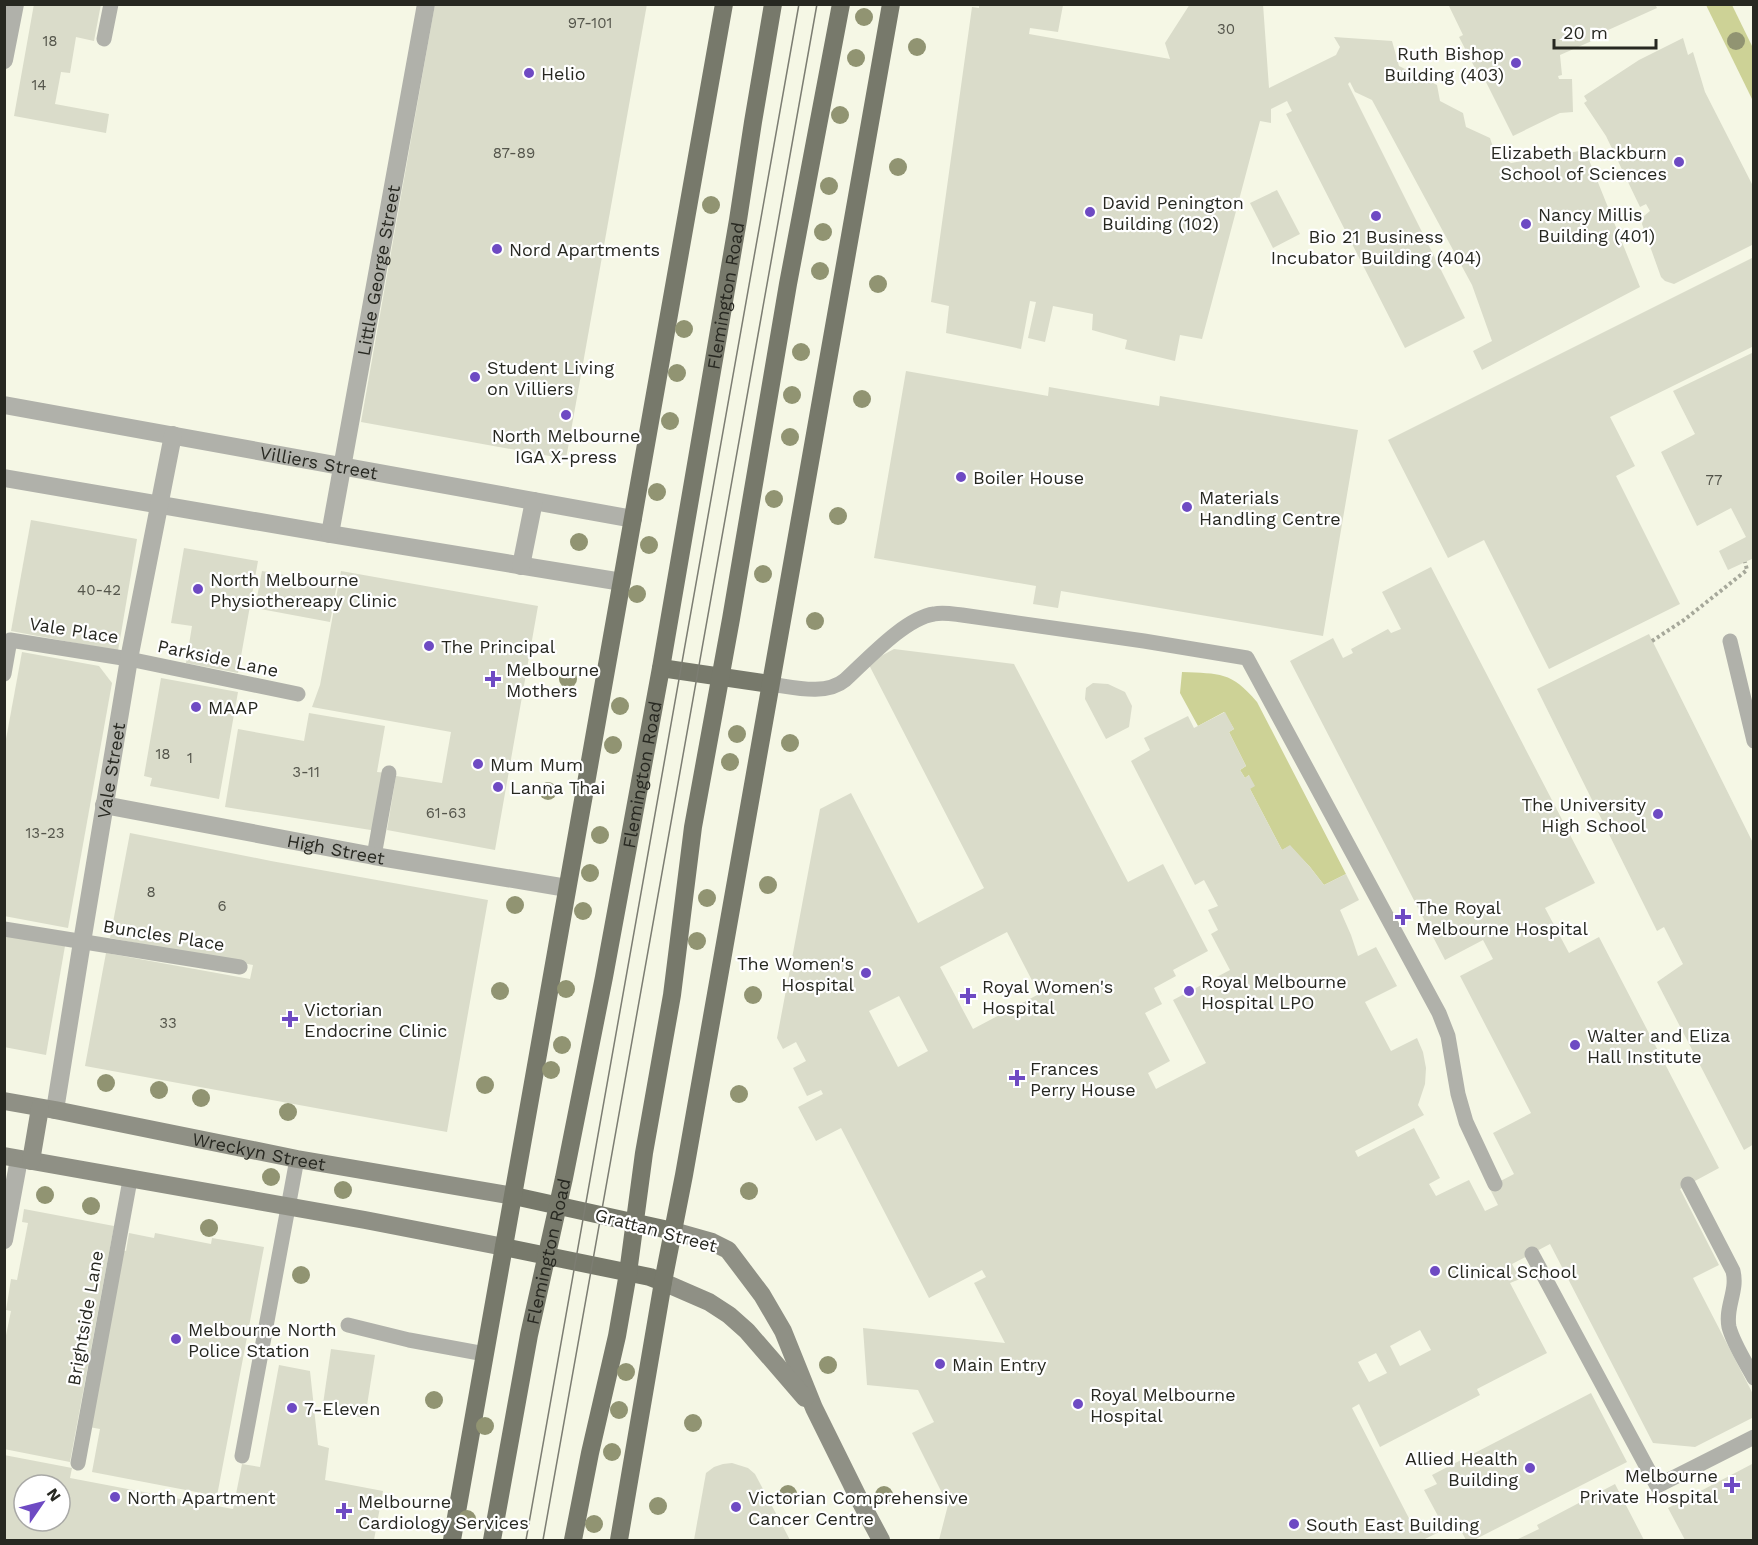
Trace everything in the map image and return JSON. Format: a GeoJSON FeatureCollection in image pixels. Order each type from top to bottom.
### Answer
{"type":"FeatureCollection","features":[{"type":"Feature","properties":{"kind":"main road"},"geometry":{"type":"LineString","coordinates":[[452,1540],[724,4]]}},
{"type":"Feature","properties":{"kind":"main road","name":"Flemington Road"},"geometry":{"type":"LineString","coordinates":[[492,1540],[529,1335],[607,965],[661,668],[773,4]]}},
{"type":"Feature","properties":{"kind":"main road"},"geometry":{"type":"LineString","coordinates":[[573,1540],[617,1336],[628,1273],[644,1153],[672,995],[693,827],[788,284],[841,4]]}},
{"type":"Feature","properties":{"kind":"main road"},"geometry":{"type":"LineString","coordinates":[[618,1540],[891,4]]}},
{"type":"Feature","properties":{"kind":"main road"},"geometry":{"type":"LineString","coordinates":[[661,668],[770,684]]}},
{"type":"Feature","properties":{"kind":"main road","name":"Grattan Street"},"geometry":{"type":"LineString","coordinates":[[514,1196],[673,1231]]}},
{"type":"Feature","properties":{"kind":"main road","name":"Grattan Street"},"geometry":{"type":"LineString","coordinates":[[504,1247],[663,1282]]}},
{"type":"Feature","properties":{"kind":"street"},"geometry":{"type":"LineString","coordinates":[[4,60],[15,4]]}},
{"type":"Feature","properties":{"kind":"street","name":"Little George Street"},"geometry":{"type":"LineString","coordinates":[[330,534],[426,4]]}},
{"type":"Feature","properties":{"kind":"street","name":"Villiers Street"},"geometry":{"type":"LineString","coordinates":[[4,405],[633,519]]}},
{"type":"Feature","properties":{"kind":"street","name":"Vale Street"},"geometry":{"type":"LineString","coordinates":[[48,1109],[81,942],[129,659],[173,435]]}},
{"type":"Feature","properties":{"kind":"street"},"geometry":{"type":"LineString","coordinates":[[4,478],[622,582]]}},
{"type":"Feature","properties":{"kind":"street"},"geometry":{"type":"LineString","coordinates":[[521,566],[534,501]]}},
{"type":"Feature","properties":{"kind":"street","name":"High Street"},"geometry":{"type":"LineString","coordinates":[[104,805],[374,856],[567,888]]}},
{"type":"Feature","properties":{"kind":"street","name":"Wreckyn Street"},"geometry":{"type":"LineString","coordinates":[[4,1101],[297,1159],[514,1196]]}},
{"type":"Feature","properties":{"kind":"street"},"geometry":{"type":"LineString","coordinates":[[4,1240],[18,1159],[48,1109]]}},
{"type":"Feature","properties":{"kind":"street"},"geometry":{"type":"LineString","coordinates":[[18,1159],[504,1247]]}},
{"type":"Feature","properties":{"kind":"street","name":"Grattan Street"},"geometry":{"type":"LineString","coordinates":[[673,1231],[718,1244],[728,1250],[762,1295],[783,1331],[814,1408],[881,1540]]}},
{"type":"Feature","properties":{"kind":"street","name":"Grattan Street"},"geometry":{"type":"LineString","coordinates":[[663,1282],[695,1295],[729,1315],[747,1331],[814,1408]]}},
{"type":"Feature","properties":{"kind":"lane"},"geometry":{"type":"LineString","coordinates":[[104,39],[111,4]]}},
{"type":"Feature","properties":{"kind":"lane"},"geometry":{"type":"LineString","coordinates":[[770,684],[808,688],[835,687],[906,626],[921,616],[936,613],[1144,640],[1247,658],[1439,1013],[1448,1036],[1458,1094],[1466,1122],[1496,1184]]}},
{"type":"Feature","properties":{"kind":"lane","name":"Vale Place"},"geometry":{"type":"LineString","coordinates":[[4,674],[10,640],[129,659]]}},
{"type":"Feature","properties":{"kind":"lane"},"geometry":{"type":"LineString","coordinates":[[1730,641],[1754,741]]}},
{"type":"Feature","properties":{"kind":"lane","name":"Parkside Lane"},"geometry":{"type":"LineString","coordinates":[[129,659],[298,694]]}},
{"type":"Feature","properties":{"kind":"lane"},"geometry":{"type":"LineString","coordinates":[[374,856],[389,773]]}},
{"type":"Feature","properties":{"kind":"lane"},"geometry":{"type":"LineString","coordinates":[[4,929],[81,942]]}},
{"type":"Feature","properties":{"kind":"lane","name":"Buncles Place"},"geometry":{"type":"LineString","coordinates":[[81,942],[240,967]]}},
{"type":"Feature","properties":{"kind":"lane"},"geometry":{"type":"LineString","coordinates":[[242,1456],[297,1159]]}},
{"type":"Feature","properties":{"kind":"lane","name":"Brightside Lane"},"geometry":{"type":"LineString","coordinates":[[78,1463],[130,1180]]}},
{"type":"Feature","properties":{"kind":"lane"},"geometry":{"type":"LineString","coordinates":[[1688,1185],[1733,1271],[1735,1281],[1730,1302],[1729,1327],[1754,1378]]}},
{"type":"Feature","properties":{"kind":"lane"},"geometry":{"type":"LineString","coordinates":[[1532,1254],[1657,1486],[1754,1437]]}},
{"type":"Feature","properties":{"kind":"lane"},"geometry":{"type":"LineString","coordinates":[[348,1325],[409,1340],[484,1354]]}},
{"type":"Feature","properties":{"kind":"path"},"geometry":{"type":"LineString","coordinates":[[1652,640],[1684,621],[1747,570],[1745,562]]}},
{"type":"Feature","properties":{"kind":"green space"},"geometry":{"type":"Polygon","coordinates":[[[1706,5],[1732,5],[1753,48],[1753,101],[1706,5]]]}},
{"type":"Feature","properties":{"kind":"green space"},"geometry":{"type":"Polygon","coordinates":[[[1182,672],[1216,674],[1232,679],[1257,702],[1346,874],[1324,885],[1290,846],[1282,850],[1250,789],[1249,775],[1245,778],[1240,770],[1246,766],[1229,732],[1234,729],[1224,712],[1198,726],[1180,693],[1182,672]]]}},
{"type":"Feature","properties":{"kind":"building"},"geometry":{"type":"Polygon","coordinates":[[[34,4],[101,4],[94,41],[76,37],[70,73],[61,72],[55,104],[109,114],[106,133],[14,116],[34,4]]]}},
{"type":"Feature","properties":{"kind":"building"},"geometry":{"type":"Polygon","coordinates":[[[435,4],[647,4],[566,459],[361,422],[435,4]]]}},
{"type":"Feature","properties":{"kind":"building"},"geometry":{"type":"Polygon","coordinates":[[[1190,4],[1263,4],[1269,88],[1336,55],[1340,47],[1334,37],[1392,41],[1399,66],[1437,85],[1440,101],[1463,113],[1466,127],[1490,138],[1495,153],[1511,163],[1585,150],[1640,287],[1482,370],[1473,351],[1492,341],[1472,285],[1372,100],[1355,92],[1350,82],[1348,84],[1465,318],[1405,348],[1286,114],[1292,111],[1287,101],[1271,109],[1271,123],[1260,121],[1202,339],[1180,335],[1175,361],[1125,349],[1127,340],[1092,330],[1093,314],[1053,306],[1045,342],[1028,338],[1036,302],[1030,301],[1021,349],[946,333],[949,306],[931,302],[972,7],[979,8],[979,5],[1063,5],[1058,32],[1030,28],[1029,34],[1170,59],[1165,43],[1190,4]]]}},
{"type":"Feature","properties":{"kind":"building","name":"Ruth Bishop Building (403)"},"geometry":{"type":"Polygon","coordinates":[[[1448,4],[1655,4],[1657,8],[1560,55],[1562,75],[1558,76],[1559,79],[1572,79],[1573,112],[1560,113],[1513,136],[1480,70],[1477,72],[1459,37],[1463,35],[1448,4]]]}},
{"type":"Feature","properties":{"kind":"building","name":"Elizabeth Blackburn School of Sciences"},"geometry":{"type":"Polygon","coordinates":[[[1683,38],[1688,55],[1693,52],[1705,92],[1754,188],[1754,244],[1674,284],[1661,277],[1642,224],[1644,216],[1650,211],[1646,204],[1640,207],[1606,136],[1584,103],[1587,101],[1584,96],[1639,60],[1683,38]]]}},
{"type":"Feature","properties":{"kind":"building"},"geometry":{"type":"Polygon","coordinates":[[[1277,190],[1300,234],[1273,248],[1250,203],[1277,190]]]}},
{"type":"Feature","properties":{"kind":"building"},"geometry":{"type":"Polygon","coordinates":[[[1754,257],[1754,346],[1610,417],[1635,466],[1616,476],[1680,604],[1549,669],[1484,540],[1448,558],[1388,440],[1754,257]]]}},
{"type":"Feature","properties":{"kind":"building"},"geometry":{"type":"Polygon","coordinates":[[[1754,352],[1754,558],[1728,570],[1719,551],[1746,537],[1731,508],[1697,526],[1661,452],[1695,434],[1673,391],[1754,352]]]}},
{"type":"Feature","properties":{"kind":"building","name":"Materials Handling Centre"},"geometry":{"type":"Polygon","coordinates":[[[906,371],[1048,396],[1049,387],[1159,406],[1160,396],[1358,430],[1323,636],[1061,591],[1058,608],[1033,604],[1036,586],[874,558],[906,371]]]}},
{"type":"Feature","properties":{"kind":"building"},"geometry":{"type":"Polygon","coordinates":[[[31,520],[137,539],[118,651],[11,631],[31,520]]]}},
{"type":"Feature","properties":{"kind":"building"},"geometry":{"type":"Polygon","coordinates":[[[184,548],[258,561],[238,673],[186,663],[192,626],[171,623],[184,548]]]}},
{"type":"Feature","properties":{"kind":"building"},"geometry":{"type":"Polygon","coordinates":[[[1431,567],[1595,883],[1545,908],[1569,953],[1599,937],[1719,1168],[1680,1189],[1719,1265],[1693,1278],[1754,1396],[1754,1417],[1695,1447],[1653,1443],[1550,1244],[1512,1264],[1520,1279],[1510,1283],[1547,1353],[1477,1389],[1480,1395],[1380,1447],[1359,1404],[1352,1408],[1414,1528],[1438,1516],[1424,1490],[1437,1484],[1432,1475],[1591,1393],[1627,1462],[1474,1540],[1466,1540],[1457,1523],[1423,1540],[939,1540],[948,1505],[912,1433],[934,1422],[918,1390],[867,1385],[863,1328],[1005,1343],[974,1283],[986,1277],[982,1270],[929,1298],[841,1128],[816,1141],[798,1107],[823,1094],[821,1090],[807,1096],[793,1068],[806,1061],[796,1042],[783,1049],[777,1038],[820,809],[851,793],[918,923],[984,888],[868,663],[894,649],[1014,664],[1128,882],[1163,864],[1208,951],[1173,970],[1176,976],[1154,988],[1162,1004],[1145,1013],[1170,1061],[1148,1073],[1156,1089],[1206,1063],[1173,1000],[1230,970],[1211,934],[1218,930],[1208,910],[1218,906],[1204,880],[1195,885],[1131,761],[1150,750],[1144,738],[1188,716],[1194,728],[1225,712],[1234,729],[1229,732],[1246,766],[1240,770],[1245,778],[1249,775],[1255,786],[1250,789],[1282,850],[1290,845],[1324,885],[1346,874],[1359,900],[1340,910],[1358,956],[1376,947],[1397,986],[1365,1002],[1391,1051],[1417,1038],[1423,1052],[1426,1068],[1425,1084],[1418,1105],[1424,1115],[1355,1151],[1358,1157],[1414,1128],[1440,1178],[1429,1184],[1436,1196],[1469,1180],[1485,1211],[1498,1205],[1489,1187],[1514,1174],[1493,1133],[1531,1113],[1460,976],[1493,959],[1483,940],[1445,960],[1290,661],[1333,638],[1343,658],[1353,653],[1351,649],[1388,629],[1391,633],[1401,629],[1382,592],[1431,567]],[[1007,932],[940,967],[973,1029],[1039,994],[1007,932]],[[899,996],[869,1011],[898,1067],[928,1051],[899,996]],[[1420,1330],[1390,1346],[1400,1366],[1431,1350],[1420,1330]],[[1376,1353],[1358,1362],[1369,1382],[1387,1373],[1376,1353]]]}},
{"type":"Feature","properties":{"kind":"building"},"geometry":{"type":"Polygon","coordinates":[[[262,571],[337,584],[330,622],[255,608],[262,571]]]}},
{"type":"Feature","properties":{"kind":"building","name":"The Principal"},"geometry":{"type":"Polygon","coordinates":[[[341,571],[538,606],[495,850],[387,830],[396,776],[442,783],[451,732],[312,707],[320,685],[341,571]]]}},
{"type":"Feature","properties":{"kind":"building"},"geometry":{"type":"Polygon","coordinates":[[[1649,634],[1754,845],[1754,1144],[1744,1150],[1657,982],[1683,964],[1664,927],[1657,931],[1537,689],[1649,634]]]}},
{"type":"Feature","properties":{"kind":"building"},"geometry":{"type":"Polygon","coordinates":[[[22,652],[99,666],[112,683],[68,928],[4,916],[4,750],[22,652]]]}},
{"type":"Feature","properties":{"kind":"building"},"geometry":{"type":"Polygon","coordinates":[[[161,678],[238,692],[219,799],[150,786],[152,778],[144,776],[161,678]]]}},
{"type":"Feature","properties":{"kind":"building"},"geometry":{"type":"Polygon","coordinates":[[[1093,683],[1108,684],[1125,692],[1132,706],[1129,727],[1106,739],[1085,699],[1086,688],[1093,683]]]}},
{"type":"Feature","properties":{"kind":"building"},"geometry":{"type":"Polygon","coordinates":[[[309,713],[385,726],[377,772],[387,773],[377,831],[225,807],[238,729],[304,741],[309,713]]]}},
{"type":"Feature","properties":{"kind":"building"},"geometry":{"type":"Polygon","coordinates":[[[130,833],[488,900],[447,1132],[85,1066],[106,953],[250,979],[253,965],[110,938],[130,833]]]}},
{"type":"Feature","properties":{"kind":"building"},"geometry":{"type":"Polygon","coordinates":[[[4,935],[65,946],[46,1055],[4,1047],[4,935]]]}},
{"type":"Feature","properties":{"kind":"building"},"geometry":{"type":"Polygon","coordinates":[[[24,1209],[114,1226],[70,1462],[4,1449],[4,1345],[11,1311],[6,1310],[11,1279],[17,1280],[28,1223],[22,1222],[24,1209]]]}},
{"type":"Feature","properties":{"kind":"building","name":"Melbourne North Police Station"},"geometry":{"type":"Polygon","coordinates":[[[129,1233],[154,1238],[155,1233],[211,1244],[212,1238],[264,1247],[217,1496],[92,1472],[100,1429],[89,1427],[122,1250],[126,1251],[129,1233]]]}},
{"type":"Feature","properties":{"kind":"building"},"geometry":{"type":"Polygon","coordinates":[[[331,1349],[375,1355],[365,1418],[322,1411],[331,1349]]]}},
{"type":"Feature","properties":{"kind":"building"},"geometry":{"type":"Polygon","coordinates":[[[279,1365],[310,1371],[318,1445],[329,1448],[325,1480],[383,1491],[374,1540],[4,1540],[4,1455],[72,1468],[71,1473],[12,1473],[12,1533],[72,1533],[72,1478],[233,1509],[242,1464],[260,1467],[279,1365]]]}},
{"type":"Feature","properties":{"kind":"building","name":"Victorian Comprehensive Cancer Centre"},"geometry":{"type":"Polygon","coordinates":[[[732,1463],[748,1468],[755,1474],[790,1540],[694,1540],[706,1473],[714,1467],[732,1463]]]}},
{"type":"Feature","properties":{"kind":"building","name":"Melbourne Private Hospital"},"geometry":{"type":"Polygon","coordinates":[[[1754,1463],[1754,1540],[1685,1540],[1668,1508],[1754,1463]]]}},
{"type":"Feature","properties":{"kind":"building"},"geometry":{"type":"Polygon","coordinates":[[[1615,1484],[1644,1540],[1516,1540],[1539,1529],[1537,1525],[1615,1484]]]}},
{"type":"Feature","properties":{"kind":"tram line"},"geometry":{"type":"LineString","coordinates":[[526,1540],[799,4]]}},
{"type":"Feature","properties":{"kind":"tram line"},"geometry":{"type":"LineString","coordinates":[[543,1540],[817,4]]}},
{"type":"Feature","properties":{"kind":"place","name":"Ruth Bishop Building (403)"},"geometry":{"type":"Point","coordinates":[1516,63]}},
{"type":"Feature","properties":{"kind":"place","name":"Helio"},"geometry":{"type":"Point","coordinates":[529,73]}},
{"type":"Feature","properties":{"kind":"place","name":"Elizabeth Blackburn School of Sciences"},"geometry":{"type":"Point","coordinates":[1679,162]}},
{"type":"Feature","properties":{"kind":"place","name":"David Penington Building (102)"},"geometry":{"type":"Point","coordinates":[1090,212]}},
{"type":"Feature","properties":{"kind":"place","name":"Bio 21 Business Incubator Building (404)"},"geometry":{"type":"Point","coordinates":[1376,216]}},
{"type":"Feature","properties":{"kind":"place","name":"Nancy Millis Building (401)"},"geometry":{"type":"Point","coordinates":[1526,224]}},
{"type":"Feature","properties":{"kind":"place","name":"Nord Apartments"},"geometry":{"type":"Point","coordinates":[497,249]}},
{"type":"Feature","properties":{"kind":"place","name":"Student Living on Villiers"},"geometry":{"type":"Point","coordinates":[475,377]}},
{"type":"Feature","properties":{"kind":"place","name":"North Melbourne IGA X-press"},"geometry":{"type":"Point","coordinates":[566,415]}},
{"type":"Feature","properties":{"kind":"place","name":"Boiler House"},"geometry":{"type":"Point","coordinates":[961,477]}},
{"type":"Feature","properties":{"kind":"place","name":"Materials Handling Centre"},"geometry":{"type":"Point","coordinates":[1187,507]}},
{"type":"Feature","properties":{"kind":"place","name":"North Melbourne Physiothereapy Clinic"},"geometry":{"type":"Point","coordinates":[198,589]}},
{"type":"Feature","properties":{"kind":"place","name":"The Principal"},"geometry":{"type":"Point","coordinates":[429,646]}},
{"type":"Feature","properties":{"kind":"place","name":"Melbourne Mothers"},"geometry":{"type":"Point","coordinates":[493,679]}},
{"type":"Feature","properties":{"kind":"place","name":"MAAP"},"geometry":{"type":"Point","coordinates":[196,707]}},
{"type":"Feature","properties":{"kind":"place","name":"Mum Mum"},"geometry":{"type":"Point","coordinates":[478,764]}},
{"type":"Feature","properties":{"kind":"place","name":"Lanna Thai"},"geometry":{"type":"Point","coordinates":[498,787]}},
{"type":"Feature","properties":{"kind":"place","name":"The University High School"},"geometry":{"type":"Point","coordinates":[1658,814]}},
{"type":"Feature","properties":{"kind":"place","name":"The Royal Melbourne Hospital"},"geometry":{"type":"Point","coordinates":[1403,917]}},
{"type":"Feature","properties":{"kind":"place","name":"The Women's Hospital"},"geometry":{"type":"Point","coordinates":[866,973]}},
{"type":"Feature","properties":{"kind":"place","name":"Royal Melbourne Hospital LPO"},"geometry":{"type":"Point","coordinates":[1189,991]}},
{"type":"Feature","properties":{"kind":"place","name":"Royal Women's Hospital"},"geometry":{"type":"Point","coordinates":[968,996]}},
{"type":"Feature","properties":{"kind":"place","name":"Victorian Endocrine Clinic"},"geometry":{"type":"Point","coordinates":[290,1019]}},
{"type":"Feature","properties":{"kind":"place","name":"Walter and Eliza Hall Institute"},"geometry":{"type":"Point","coordinates":[1575,1045]}},
{"type":"Feature","properties":{"kind":"place","name":"Frances Perry House"},"geometry":{"type":"Point","coordinates":[1017,1078]}},
{"type":"Feature","properties":{"kind":"place","name":"Clinical School"},"geometry":{"type":"Point","coordinates":[1435,1271]}},
{"type":"Feature","properties":{"kind":"place","name":"Melbourne North Police Station"},"geometry":{"type":"Point","coordinates":[176,1339]}},
{"type":"Feature","properties":{"kind":"place","name":"Main Entry"},"geometry":{"type":"Point","coordinates":[940,1364]}},
{"type":"Feature","properties":{"kind":"place","name":"Royal Melbourne Hospital"},"geometry":{"type":"Point","coordinates":[1078,1404]}},
{"type":"Feature","properties":{"kind":"place","name":"7-Eleven"},"geometry":{"type":"Point","coordinates":[292,1408]}},
{"type":"Feature","properties":{"kind":"place","name":"Allied Health Building"},"geometry":{"type":"Point","coordinates":[1530,1468]}},
{"type":"Feature","properties":{"kind":"place","name":"Melbourne Private Hospital"},"geometry":{"type":"Point","coordinates":[1732,1485]}},
{"type":"Feature","properties":{"kind":"place","name":"North Apartment"},"geometry":{"type":"Point","coordinates":[115,1497]}},
{"type":"Feature","properties":{"kind":"place","name":"Victorian Comprehensive Cancer Centre"},"geometry":{"type":"Point","coordinates":[736,1507]}},
{"type":"Feature","properties":{"kind":"place","name":"Melbourne Cardiology Services"},"geometry":{"type":"Point","coordinates":[344,1511]}},
{"type":"Feature","properties":{"kind":"place","name":"South East Building"},"geometry":{"type":"Point","coordinates":[1294,1524]}}]}
